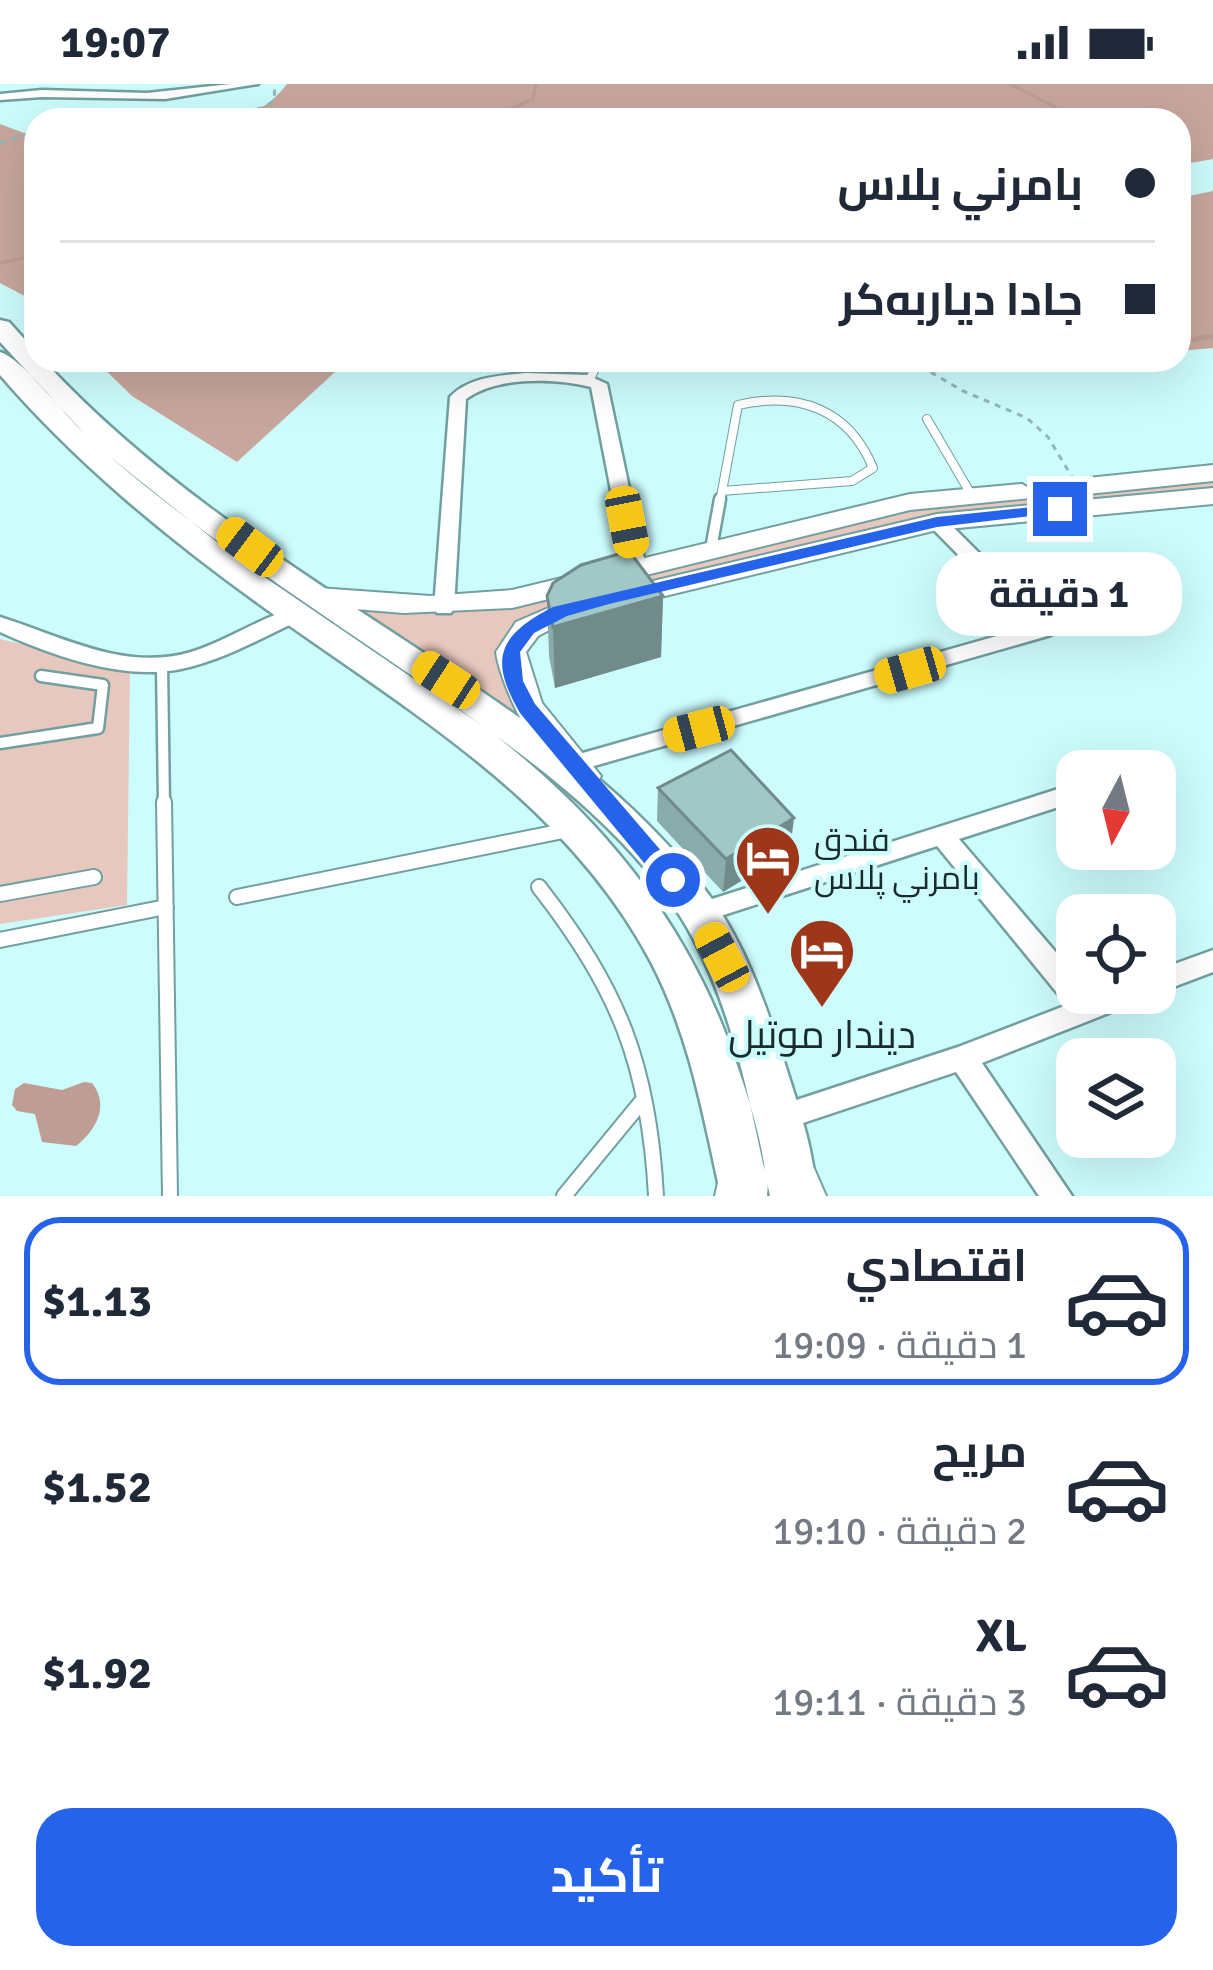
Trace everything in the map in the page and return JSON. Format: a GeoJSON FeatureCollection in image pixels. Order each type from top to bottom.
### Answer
{"type":"FeatureCollection","features":[{"type":"Feature","properties":{"kind":"main road"},"geometry":{"type":"LineString","coordinates":[[0,327],[24,352]]}},
{"type":"Feature","properties":{"kind":"main road"},"geometry":{"type":"LineString","coordinates":[[0,360],[37,404],[113,474],[307,606],[473,698],[532,740],[620,817]]}},
{"type":"Feature","properties":{"kind":"main road"},"geometry":{"type":"LineString","coordinates":[[43,372],[115,446],[307,606],[507,762],[578,828],[634,897],[679,969],[768,1189]]}},
{"type":"Feature","properties":{"kind":"main road"},"geometry":{"type":"LineString","coordinates":[[768,1189],[779,1118],[722,957],[699,913],[527,708],[513,681],[511,652],[527,629],[560,612],[724,554],[910,502],[1213,473]]}},
{"type":"Feature","properties":{"kind":"main road"},"geometry":{"type":"LineString","coordinates":[[307,606],[444,608],[543,594],[636,568],[937,522],[1213,496]]}},
{"type":"Feature","properties":{"kind":"street"},"geometry":{"type":"LineString","coordinates":[[0,97],[33,92],[114,97],[193,94],[252,84]]}},
{"type":"Feature","properties":{"kind":"street"},"geometry":{"type":"LineString","coordinates":[[444,608],[458,397],[475,382],[567,372]]}},
{"type":"Feature","properties":{"kind":"street"},"geometry":{"type":"LineString","coordinates":[[596,372],[636,568]]}},
{"type":"Feature","properties":{"kind":"street"},"geometry":{"type":"LineString","coordinates":[[573,764],[1044,630],[937,522]]}},
{"type":"Feature","properties":{"kind":"street"},"geometry":{"type":"LineString","coordinates":[[0,625],[58,646],[162,665],[190,659],[307,606]]}},
{"type":"Feature","properties":{"kind":"street"},"geometry":{"type":"LineString","coordinates":[[699,913],[1056,799]]}},
{"type":"Feature","properties":{"kind":"street"},"geometry":{"type":"LineString","coordinates":[[943,835],[1056,972]]}},
{"type":"Feature","properties":{"kind":"street"},"geometry":{"type":"LineString","coordinates":[[1176,975],[1213,961]]}},
{"type":"Feature","properties":{"kind":"street"},"geometry":{"type":"LineString","coordinates":[[779,1118],[962,1058],[1074,1014]]}},
{"type":"Feature","properties":{"kind":"street"},"geometry":{"type":"LineString","coordinates":[[962,1058],[1057,1196]]}},
{"type":"Feature","properties":{"kind":"lane"},"geometry":{"type":"LineString","coordinates":[[722,491],[852,481],[873,468],[867,446],[826,407],[800,398],[757,399],[738,405],[722,491],[724,554]]}},
{"type":"Feature","properties":{"kind":"lane"},"geometry":{"type":"LineString","coordinates":[[927,418],[972,496]]}},
{"type":"Feature","properties":{"kind":"lane"},"geometry":{"type":"LineString","coordinates":[[162,665],[170,1196]]}},
{"type":"Feature","properties":{"kind":"lane"},"geometry":{"type":"LineString","coordinates":[[0,743],[98,728],[103,685],[41,676]]}},
{"type":"Feature","properties":{"kind":"lane"},"geometry":{"type":"LineString","coordinates":[[237,897],[578,828]]}},
{"type":"Feature","properties":{"kind":"lane"},"geometry":{"type":"LineString","coordinates":[[0,894],[94,877]]}},
{"type":"Feature","properties":{"kind":"lane"},"geometry":{"type":"LineString","coordinates":[[538,887],[583,944],[620,1012],[643,1100],[656,1196]]}},
{"type":"Feature","properties":{"kind":"lane"},"geometry":{"type":"LineString","coordinates":[[0,940],[166,908]]}},
{"type":"Feature","properties":{"kind":"lane"},"geometry":{"type":"LineString","coordinates":[[564,1196],[643,1100]]}},
{"type":"Feature","properties":{"kind":"path"},"geometry":{"type":"LineString","coordinates":[[931,372],[1027,418],[1048,437],[1078,487]]}},
{"type":"Feature","properties":{"kind":"shaded area"},"geometry":{"type":"Polygon","coordinates":[[[287,84],[1213,84],[1213,159],[1191,163],[1191,108],[260,108],[287,84]]]}},
{"type":"Feature","properties":{"kind":"shaded area"},"geometry":{"type":"Polygon","coordinates":[[[0,124],[24,133],[24,296],[0,283],[0,124]]]}},
{"type":"Feature","properties":{"kind":"shaded area"},"geometry":{"type":"Polygon","coordinates":[[[1213,191],[1213,348],[1191,350],[1191,196],[1213,191]]]}},
{"type":"Feature","properties":{"kind":"shaded area"},"geometry":{"type":"Polygon","coordinates":[[[107,372],[335,372],[237,462],[132,396],[107,372]]]}},
{"type":"Feature","properties":{"kind":"shaded area"},"geometry":{"type":"Polygon","coordinates":[[[1213,473],[1213,496],[937,522],[560,612],[511,652],[573,764],[318,597],[444,608],[910,502],[1213,473]]]}},
{"type":"Feature","properties":{"kind":"shaded area"},"geometry":{"type":"Polygon","coordinates":[[[0,639],[130,669],[127,905],[0,924],[0,639]]]}},
{"type":"Feature","properties":{"kind":"shaded area"},"geometry":{"type":"Polygon","coordinates":[[[24,1083],[62,1090],[92,1083],[100,1109],[95,1125],[76,1146],[42,1142],[35,1114],[17,1111],[12,1105],[15,1089],[24,1083]]]}},
{"type":"Feature","properties":{"kind":"building"},"geometry":{"type":"Polygon","coordinates":[[[629,551],[663,596],[553,627],[547,596],[553,583],[581,565],[629,551]]]}},
{"type":"Feature","properties":{"kind":"building"},"geometry":{"type":"Polygon","coordinates":[[[731,750],[794,818],[726,859],[658,788],[731,750]]]}},
{"type":"Feature","properties":{"kind":"waterway"},"geometry":{"type":"LineString","coordinates":[[512,108],[533,99],[536,84]]}},
{"type":"Feature","properties":{"kind":"waterway"},"geometry":{"type":"LineString","coordinates":[[1010,84],[1055,108]]}},
{"type":"Feature","properties":{"kind":"waterway"},"geometry":{"type":"LineString","coordinates":[[0,263],[24,258]]}},
{"type":"Feature","properties":{"kind":"waterway"},"geometry":{"type":"LineString","coordinates":[[1191,340],[1213,336]]}},
{"type":"Feature","properties":{"kind":"place","name":"فندق بامرني پلاس"},"geometry":{"type":"Point","coordinates":[768,917]}},
{"type":"Feature","properties":{"kind":"place","name":"ديندار موتيل"},"geometry":{"type":"Point","coordinates":[822,1010]}},
{"type":"Feature","properties":{"kind":"route"},"geometry":{"type":"LineString","coordinates":[[673,880],[527,708],[513,681],[511,652],[527,629],[560,612],[605,599],[866,537],[937,522],[1060,509]]}}]}
